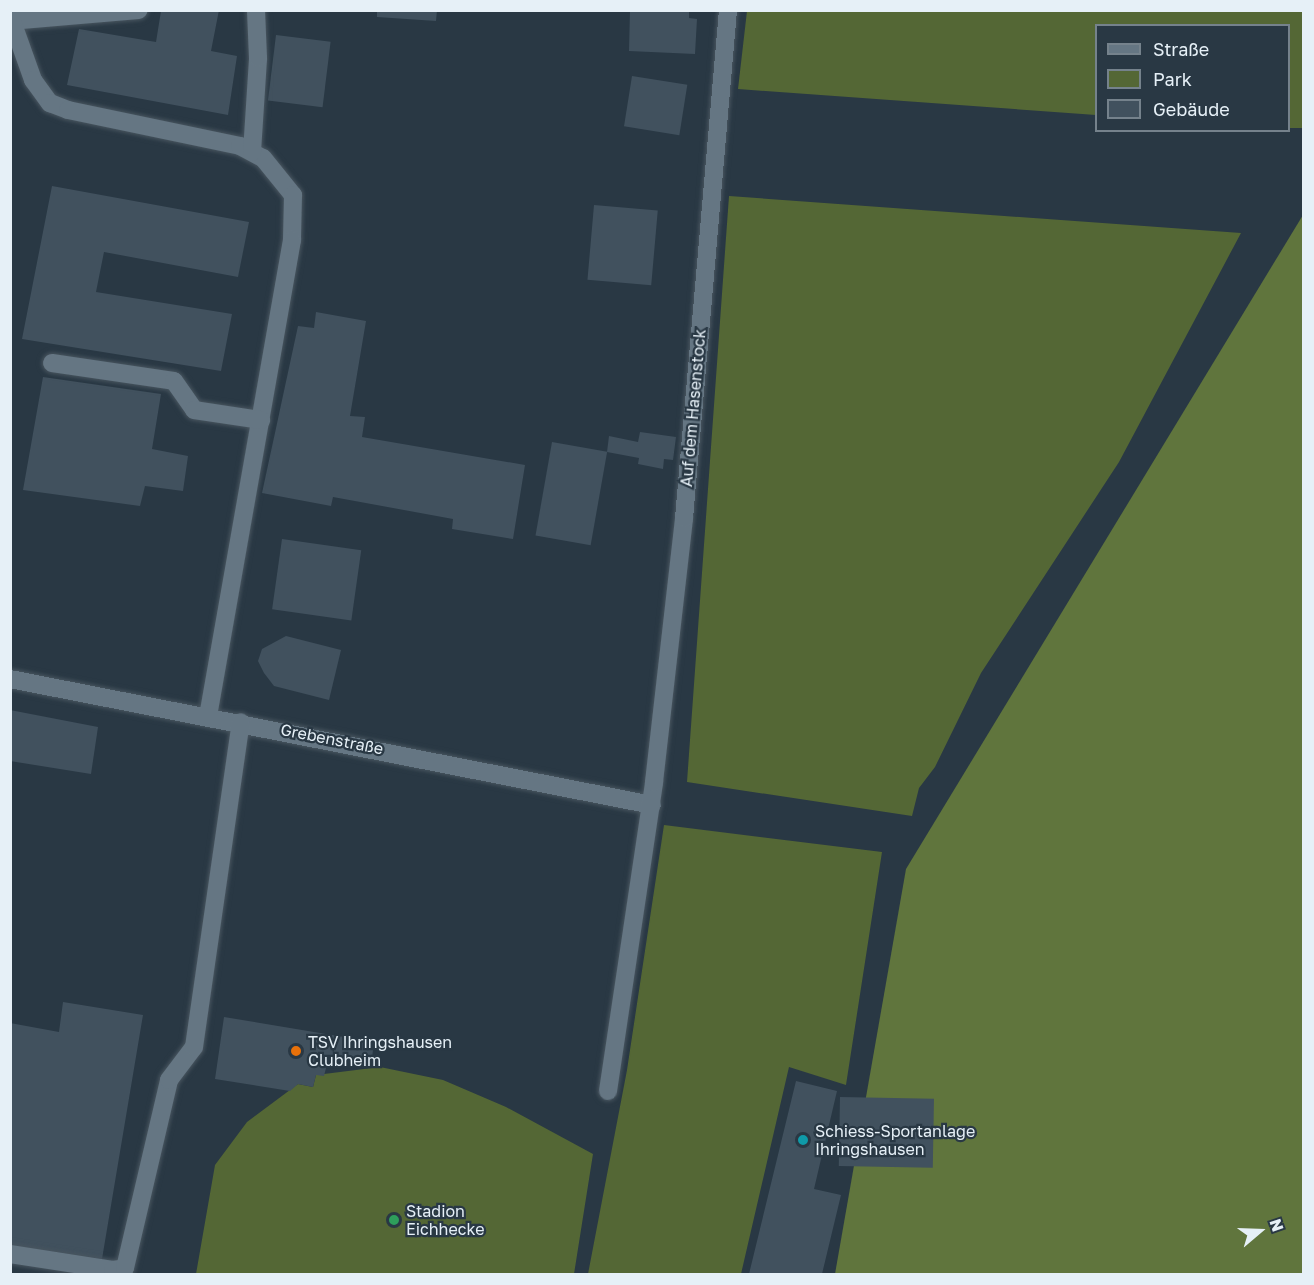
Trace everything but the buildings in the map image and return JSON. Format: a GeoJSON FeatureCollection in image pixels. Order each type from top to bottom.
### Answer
{"type":"FeatureCollection","features":[{"type":"Feature","properties":{"kind":"street"},"geometry":{"type":"LineString","coordinates":[[139,10],[11,21],[33,80],[50,103],[68,110],[240,146],[263,158],[293,195],[292,240],[208,715]]}},
{"type":"Feature","properties":{"kind":"street"},"geometry":{"type":"LineString","coordinates":[[252,152],[258,58],[256,10]]}},
{"type":"Feature","properties":{"kind":"street","name":"Auf dem Hasenstock"},"geometry":{"type":"LineString","coordinates":[[608,1090],[652,805],[684,518],[728,10]]}},
{"type":"Feature","properties":{"kind":"street"},"geometry":{"type":"LineString","coordinates":[[52,363],[174,381],[194,410],[261,420]]}},
{"type":"Feature","properties":{"kind":"street","name":"Grebenstraße"},"geometry":{"type":"LineString","coordinates":[[10,679],[208,715],[652,805]]}},
{"type":"Feature","properties":{"kind":"street"},"geometry":{"type":"LineString","coordinates":[[10,1254],[113,1270],[125,1268],[169,1080],[194,1047],[241,722]]}},
{"type":"Feature","properties":{"kind":"green space"},"geometry":{"type":"Polygon","coordinates":[[[747,11],[1303,11],[1303,128],[1290,128],[1290,24],[1095,24],[1095,115],[738,89],[747,11]]]}},
{"type":"Feature","properties":{"kind":"green space"},"geometry":{"type":"Polygon","coordinates":[[[729,196],[1241,233],[1119,462],[981,673],[935,767],[919,788],[912,816],[687,782],[729,196]]]}},
{"type":"Feature","properties":{"kind":"green space"},"geometry":{"type":"Polygon","coordinates":[[[1303,215],[1303,1274],[835,1274],[906,869],[1303,215]]]}},
{"type":"Feature","properties":{"kind":"green space"},"geometry":{"type":"Polygon","coordinates":[[[664,825],[882,852],[846,1085],[789,1067],[741,1274],[588,1274],[627,1070],[664,825]]]}},
{"type":"Feature","properties":{"kind":"green space","name":"Stadion Eichhecke"},"geometry":{"type":"Polygon","coordinates":[[[380,1067],[443,1080],[506,1107],[593,1154],[574,1274],[196,1274],[215,1165],[247,1122],[298,1084],[313,1087],[316,1075],[380,1067]]]}},
{"type":"Feature","properties":{"kind":"place","name":"TSV Ihringshausen Clubheim"},"geometry":{"type":"Point","coordinates":[296,1051]}},
{"type":"Feature","properties":{"kind":"place","name":"Schiess-Sportanlage Ihringshausen"},"geometry":{"type":"Point","coordinates":[803,1140]}},
{"type":"Feature","properties":{"kind":"place","name":"Stadion Eichhecke"},"geometry":{"type":"Point","coordinates":[394,1220]}}]}
